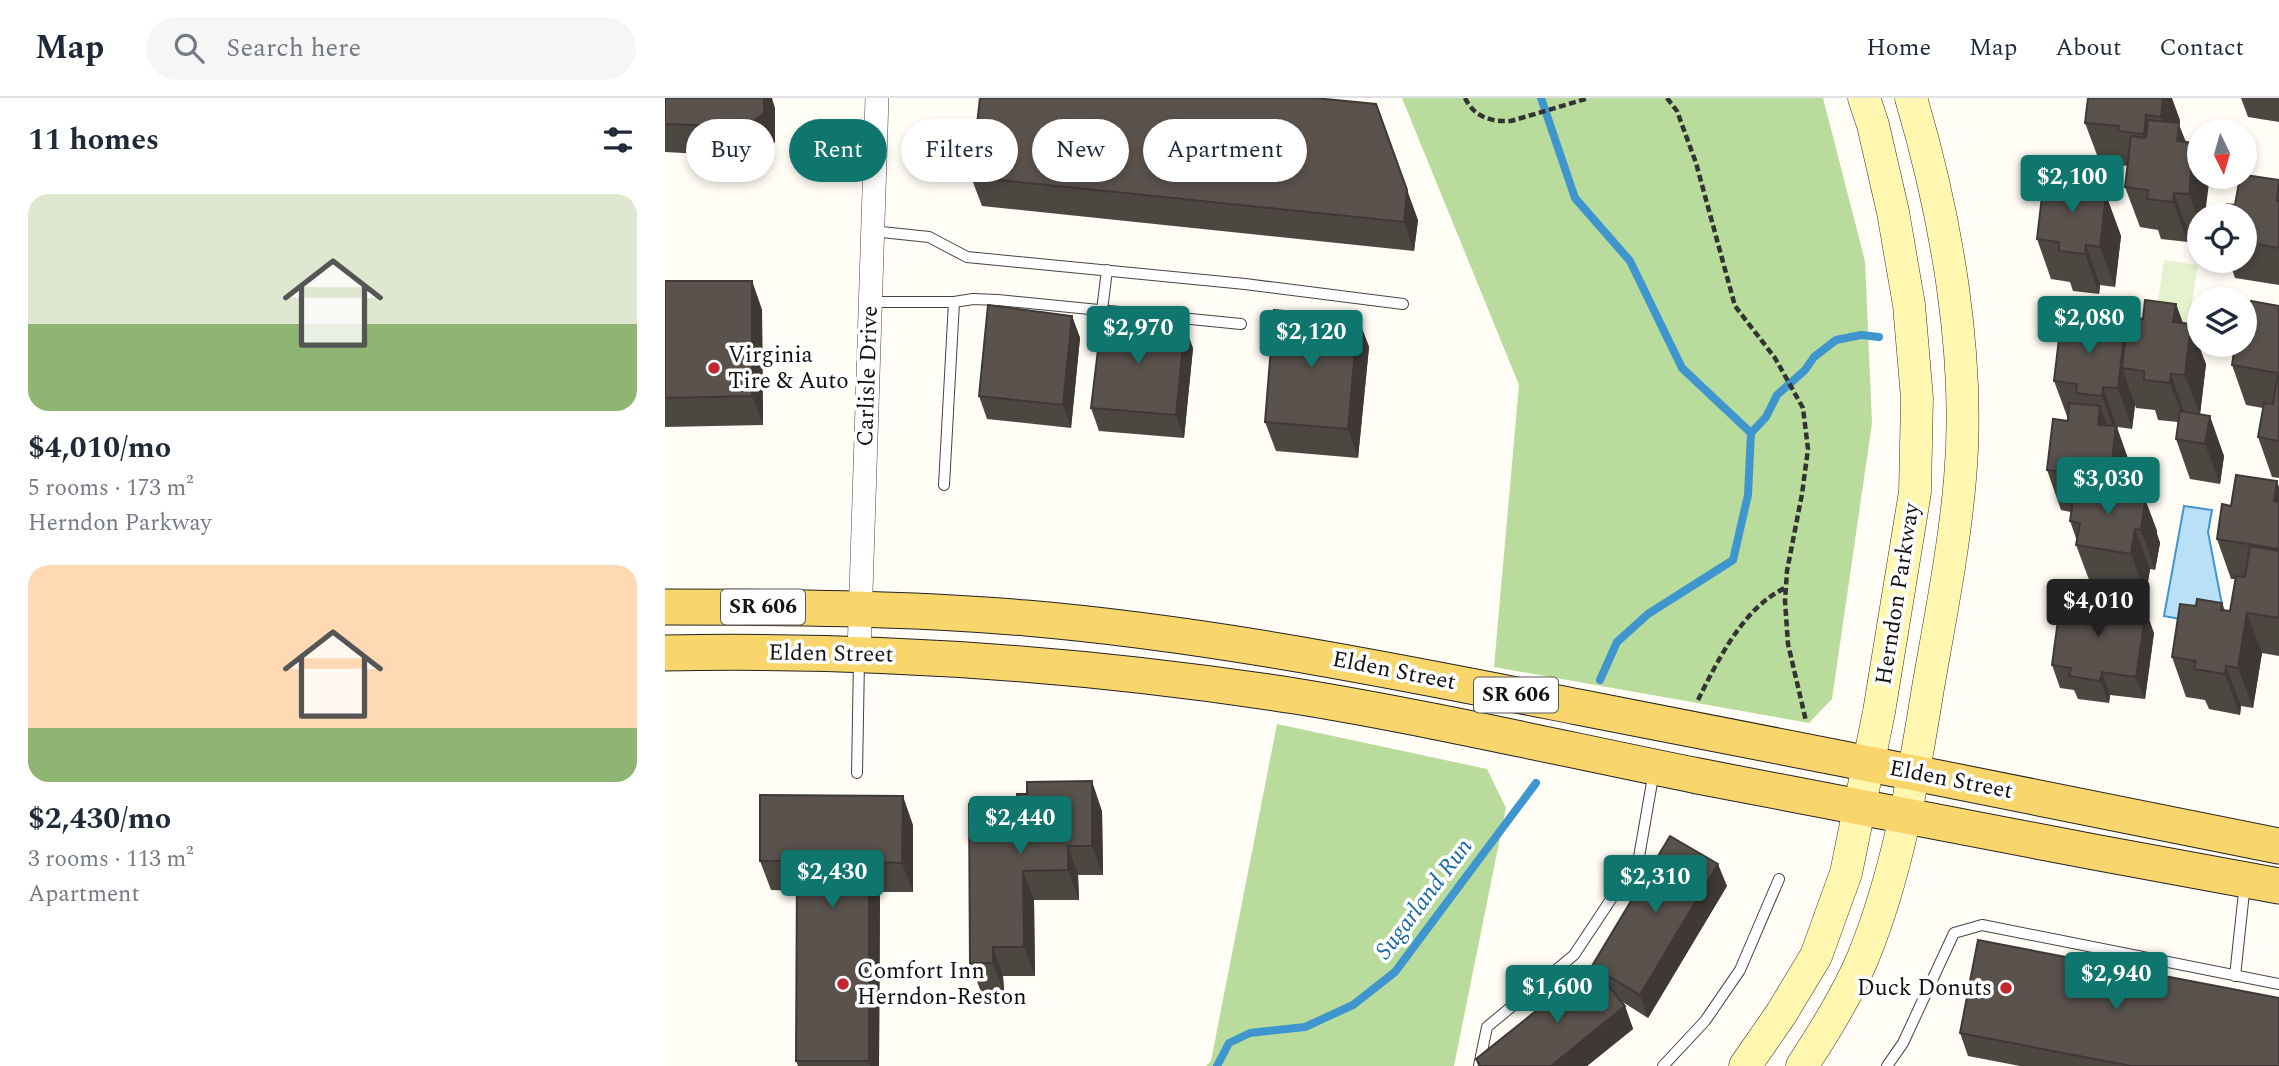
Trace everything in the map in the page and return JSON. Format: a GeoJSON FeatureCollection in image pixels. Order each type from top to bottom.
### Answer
{"type":"FeatureCollection","features":[{"type":"Feature","properties":{"kind":"main road","name":"Herndon Parkway"},"geometry":{"type":"LineString","coordinates":[[1745,1066],[1816,956],[1846,873],[1879,712],[1915,492],[1915,354],[1902,258],[1884,169],[1864,98]]}},
{"type":"Feature","properties":{"kind":"main road","name":"Herndon Parkway"},"geometry":{"type":"LineString","coordinates":[[1802,1066],[1861,961],[1877,919],[1906,816],[1955,527],[1963,437],[1958,343],[1947,249],[1911,98]]}},
{"type":"Feature","properties":{"kind":"main road","name":"Elden Street"},"geometry":{"type":"LineString","coordinates":[[665,607],[860,608],[1030,618],[1292,651],[2279,846]]}},
{"type":"Feature","properties":{"kind":"main road","name":"Elden Street"},"geometry":{"type":"LineString","coordinates":[[665,653],[859,653],[1069,668],[1243,689],[1354,707],[1906,816],[2279,886]]}},
{"type":"Feature","properties":{"kind":"street","name":"Carlisle Drive"},"geometry":{"type":"LineString","coordinates":[[859,653],[877,98]]}},
{"type":"Feature","properties":{"kind":"lane"},"geometry":{"type":"LineString","coordinates":[[872,231],[929,237],[967,257],[1245,284],[1403,304]]}},
{"type":"Feature","properties":{"kind":"lane"},"geometry":{"type":"LineString","coordinates":[[1102,310],[1107,270]]}},
{"type":"Feature","properties":{"kind":"lane"},"geometry":{"type":"LineString","coordinates":[[870,302],[999,300],[1241,324]]}},
{"type":"Feature","properties":{"kind":"lane"},"geometry":{"type":"LineString","coordinates":[[944,485],[954,302]]}},
{"type":"Feature","properties":{"kind":"lane"},"geometry":{"type":"LineString","coordinates":[[857,773],[859,653]]}},
{"type":"Feature","properties":{"kind":"lane"},"geometry":{"type":"LineString","coordinates":[[1479,1066],[1487,1027],[1574,956],[1639,857],[1655,767]]}},
{"type":"Feature","properties":{"kind":"lane"},"geometry":{"type":"LineString","coordinates":[[1663,1066],[1705,1021],[1740,971],[1779,879]]}},
{"type":"Feature","properties":{"kind":"lane"},"geometry":{"type":"LineString","coordinates":[[2235,976],[2245,880]]}},
{"type":"Feature","properties":{"kind":"lane"},"geometry":{"type":"LineString","coordinates":[[1887,1066],[1903,1043],[1954,933],[1982,925],[2279,984]]}},
{"type":"Feature","properties":{"kind":"path"},"geometry":{"type":"LineString","coordinates":[[1465,98],[1469,107],[1478,115],[1498,122],[1511,121],[1589,98]]}},
{"type":"Feature","properties":{"kind":"path"},"geometry":{"type":"LineString","coordinates":[[1667,98],[1677,111],[1696,163],[1735,306],[1775,359],[1803,408],[1808,449],[1786,587],[1788,644],[1808,732]]}},
{"type":"Feature","properties":{"kind":"path"},"geometry":{"type":"LineString","coordinates":[[1693,709],[1745,620],[1771,594],[1786,587]]}},
{"type":"Feature","properties":{"kind":"green space"},"geometry":{"type":"Polygon","coordinates":[[[1402,98],[1823,98],[1865,261],[1872,423],[1832,699],[1809,723],[1494,667],[1519,385],[1402,98]]]}},
{"type":"Feature","properties":{"kind":"green space"},"geometry":{"type":"Polygon","coordinates":[[[2164,260],[2187,263],[2187,273],[2197,273],[2194,287],[2187,287],[2187,332],[2154,327],[2164,260]]]}},
{"type":"Feature","properties":{"kind":"green space"},"geometry":{"type":"Polygon","coordinates":[[[1277,724],[1487,769],[1506,808],[1454,1066],[1206,1066],[1211,1061],[1277,724]]]}},
{"type":"Feature","properties":{"kind":"water"},"geometry":{"type":"Polygon","coordinates":[[[2184,506],[2212,510],[2208,532],[2224,615],[2190,621],[2164,616],[2184,506]]]}},
{"type":"Feature","properties":{"kind":"building"},"geometry":{"type":"Polygon","coordinates":[[[665,98],[764,98],[764,113],[756,119],[686,119],[686,125],[665,124],[665,98]]]}},
{"type":"Feature","properties":{"kind":"building"},"geometry":{"type":"Polygon","coordinates":[[[980,98],[1315,98],[1376,104],[1407,190],[1404,222],[1018,182],[1018,119],[978,119],[980,98]]]}},
{"type":"Feature","properties":{"kind":"building"},"geometry":{"type":"Polygon","coordinates":[[[2088,98],[2163,98],[2161,117],[2146,115],[2144,134],[2118,131],[2119,126],[2085,123],[2088,98]]]}},
{"type":"Feature","properties":{"kind":"building"},"geometry":{"type":"Polygon","coordinates":[[[2148,120],[2179,123],[2177,141],[2187,142],[2189,194],[2174,193],[2173,202],[2147,199],[2148,190],[2125,187],[2131,136],[2146,138],[2148,120]]]}},
{"type":"Feature","properties":{"kind":"building"},"geometry":{"type":"Polygon","coordinates":[[[2060,172],[2090,176],[2089,194],[2106,195],[2100,247],[2086,245],[2085,254],[2059,251],[2059,242],[2037,239],[2043,188],[2058,190],[2060,172]]]}},
{"type":"Feature","properties":{"kind":"building"},"geometry":{"type":"Polygon","coordinates":[[[2257,177],[2279,180],[2279,248],[2257,244],[2257,203],[2235,203],[2238,189],[2257,189],[2257,177]]]}},
{"type":"Feature","properties":{"kind":"building","name":"Virginia Tire & Auto"},"geometry":{"type":"Polygon","coordinates":[[[665,281],[752,281],[752,396],[665,398],[665,281]]]}},
{"type":"Feature","properties":{"kind":"building"},"geometry":{"type":"Polygon","coordinates":[[[2145,300],[2176,304],[2173,322],[2187,324],[2185,375],[2171,374],[2170,383],[2144,380],[2144,371],[2122,368],[2128,317],[2143,319],[2145,300]]]}},
{"type":"Feature","properties":{"kind":"building"},"geometry":{"type":"Polygon","coordinates":[[[2257,302],[2279,306],[2279,441],[2258,437],[2264,403],[2273,404],[2278,373],[2232,365],[2233,357],[2257,357],[2257,302]]]}},
{"type":"Feature","properties":{"kind":"building"},"geometry":{"type":"Polygon","coordinates":[[[988,305],[1072,316],[1063,405],[979,396],[988,305]]]}},
{"type":"Feature","properties":{"kind":"building"},"geometry":{"type":"Polygon","coordinates":[[[1274,310],[1358,318],[1348,429],[1265,422],[1274,310]]]}},
{"type":"Feature","properties":{"kind":"building"},"geometry":{"type":"Polygon","coordinates":[[[2077,314],[2108,317],[2106,336],[2124,338],[2118,388],[2103,387],[2102,396],[2076,393],[2077,384],[2054,381],[2060,330],[2075,332],[2077,314]]]}},
{"type":"Feature","properties":{"kind":"building"},"geometry":{"type":"Polygon","coordinates":[[[1102,316],[1185,326],[1176,415],[1091,408],[1102,316]]]}},
{"type":"Feature","properties":{"kind":"building"},"geometry":{"type":"Polygon","coordinates":[[[2069,403],[2100,406],[2098,425],[2116,426],[2110,477],[2069,475],[2047,470],[2053,419],[2068,421],[2069,403]]]}},
{"type":"Feature","properties":{"kind":"building"},"geometry":{"type":"Polygon","coordinates":[[[2180,411],[2210,416],[2205,444],[2176,439],[2180,411]]]}},
{"type":"Feature","properties":{"kind":"building"},"geometry":{"type":"Polygon","coordinates":[[[2236,475],[2277,481],[2274,501],[2279,502],[2279,549],[2217,539],[2222,504],[2231,506],[2236,475]]]}},
{"type":"Feature","properties":{"kind":"building"},"geometry":{"type":"Polygon","coordinates":[[[2087,482],[2142,491],[2141,502],[2145,503],[2141,530],[2135,529],[2131,554],[2076,545],[2080,523],[2070,521],[2074,494],[2085,495],[2087,482]]]}},
{"type":"Feature","properties":{"kind":"building"},"geometry":{"type":"Polygon","coordinates":[[[2250,546],[2279,551],[2279,618],[2247,613],[2238,668],[2226,666],[2225,674],[2194,669],[2196,661],[2172,657],[2180,604],[2196,606],[2197,599],[2222,603],[2221,610],[2230,611],[2236,576],[2245,577],[2250,546]]]}},
{"type":"Feature","properties":{"kind":"building"},"geometry":{"type":"Polygon","coordinates":[[[2061,598],[2146,610],[2136,677],[2102,672],[2100,681],[2069,676],[2071,668],[2052,665],[2061,598]]]}},
{"type":"Feature","properties":{"kind":"building"},"geometry":{"type":"Polygon","coordinates":[[[1092,781],[1092,846],[1068,846],[1068,870],[1023,871],[1024,947],[993,947],[993,963],[970,963],[969,804],[1017,803],[1017,794],[1027,794],[1027,782],[1092,781]]]}},
{"type":"Feature","properties":{"kind":"building","name":"Comfort Inn Herndon-Reston"},"geometry":{"type":"Polygon","coordinates":[[[760,795],[903,796],[902,863],[869,862],[869,1061],[796,1061],[797,872],[823,873],[823,861],[760,861],[760,795]]]}},
{"type":"Feature","properties":{"kind":"building"},"geometry":{"type":"Polygon","coordinates":[[[1670,836],[1718,864],[1640,995],[1592,966],[1670,836]]]}},
{"type":"Feature","properties":{"kind":"building"},"geometry":{"type":"Polygon","coordinates":[[[1978,940],[2279,998],[2279,1066],[2131,1066],[1960,1033],[1978,940]]]}},
{"type":"Feature","properties":{"kind":"building"},"geometry":{"type":"Polygon","coordinates":[[[1592,966],[1625,1006],[1551,1066],[1481,1066],[1476,1059],[1592,966]]]}},
{"type":"Feature","properties":{"kind":"waterway","name":"Sugarland Run"},"geometry":{"type":"LineString","coordinates":[[1541,98],[1575,198],[1630,261],[1682,368],[1751,433],[1748,495],[1733,560],[1648,614],[1617,642],[1600,680]]}},
{"type":"Feature","properties":{"kind":"waterway"},"geometry":{"type":"LineString","coordinates":[[1751,433],[1766,417],[1777,395],[1805,370],[1814,357],[1836,340],[1861,335],[1879,337]]}},
{"type":"Feature","properties":{"kind":"waterway","name":"Sugarland Run"},"geometry":{"type":"LineString","coordinates":[[1217,1066],[1229,1043],[1250,1033],[1305,1027],[1353,1005],[1395,972],[1536,783]]}},
{"type":"Feature","properties":{"kind":"place","name":"Virginia Tire & Auto"},"geometry":{"type":"Point","coordinates":[714,368]}},
{"type":"Feature","properties":{"kind":"place","name":"Comfort Inn Herndon-Reston"},"geometry":{"type":"Point","coordinates":[843,984]}},
{"type":"Feature","properties":{"kind":"place","name":"Duck Donuts"},"geometry":{"type":"Point","coordinates":[2006,988]}}]}
